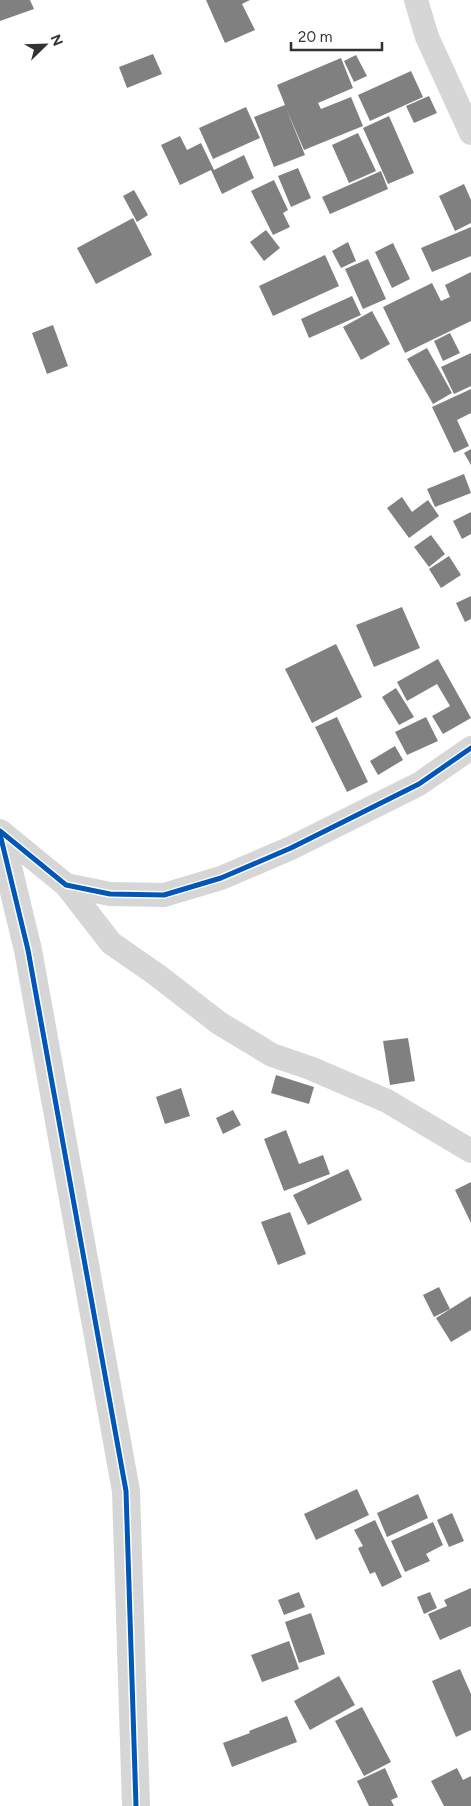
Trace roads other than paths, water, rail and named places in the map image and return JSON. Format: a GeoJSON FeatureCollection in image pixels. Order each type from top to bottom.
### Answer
{"type":"FeatureCollection","features":[{"type":"Feature","properties":{"kind":"street"},"geometry":{"type":"LineString","coordinates":[[416,0],[427,37],[471,133]]}},
{"type":"Feature","properties":{"kind":"street"},"geometry":{"type":"LineString","coordinates":[[66,884],[110,894],[164,895],[221,878],[291,848],[419,784],[471,748]]}},
{"type":"Feature","properties":{"kind":"street"},"geometry":{"type":"LineString","coordinates":[[0,832],[66,884],[111,943],[219,1023],[272,1055],[310,1068],[387,1101],[471,1151]]}},
{"type":"Feature","properties":{"kind":"street"},"geometry":{"type":"LineString","coordinates":[[0,832],[28,950],[126,1491],[136,1806]]}}]}
